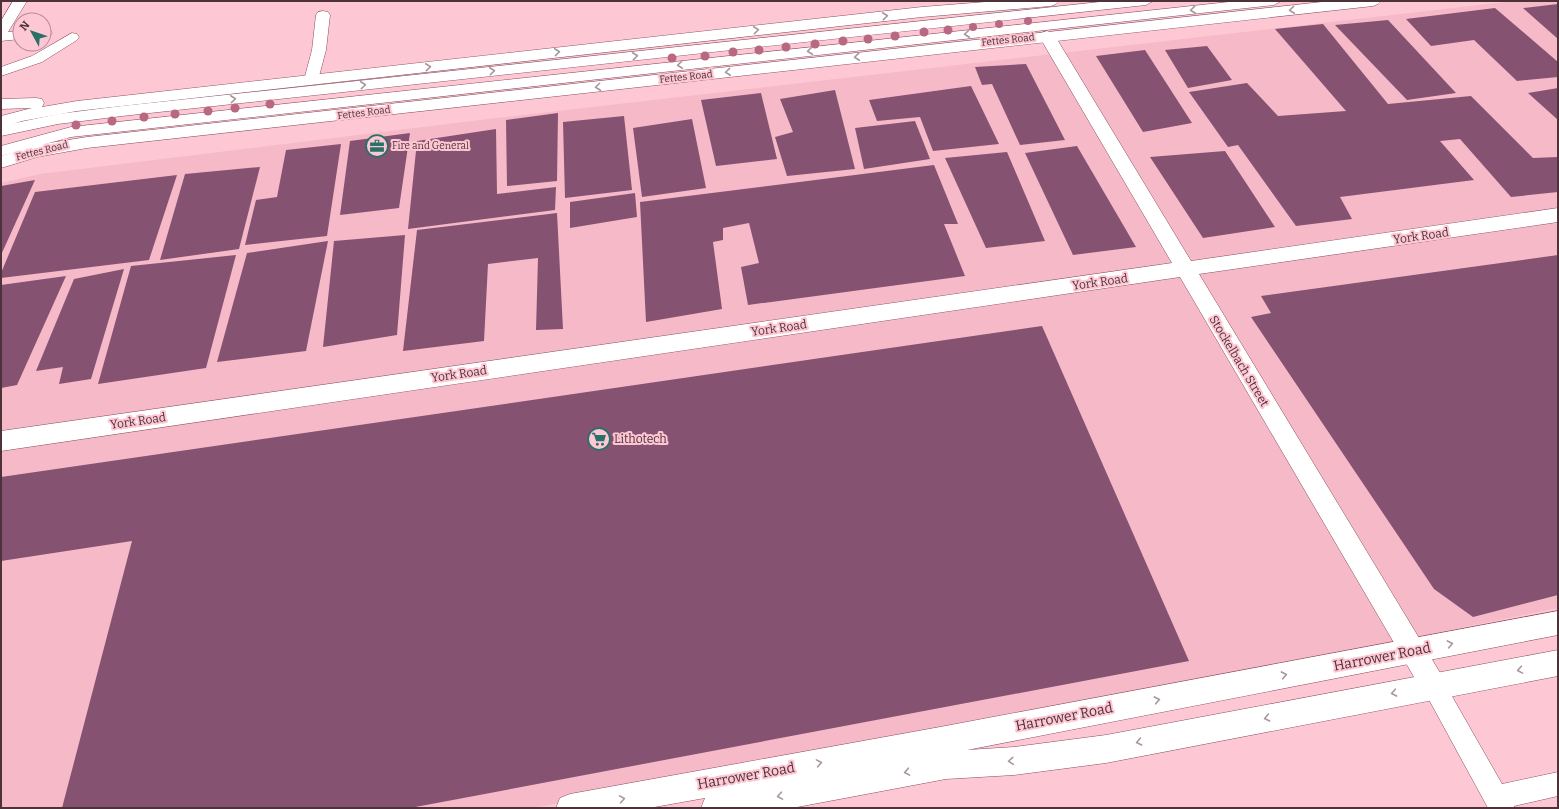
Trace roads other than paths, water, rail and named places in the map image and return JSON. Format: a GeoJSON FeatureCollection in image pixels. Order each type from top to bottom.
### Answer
{"type":"FeatureCollection","features":[{"type":"Feature","properties":{"kind":"street"},"geometry":{"type":"LineString","coordinates":[[1,122],[20,116],[77,106],[922,12],[1050,1]]}},
{"type":"Feature","properties":{"kind":"street","name":"Fettes Road"},"geometry":{"type":"LineString","coordinates":[[1,162],[41,149],[73,143],[141,138],[1047,36],[1373,1]]}},
{"type":"Feature","properties":{"kind":"street","name":"Stockelbach Street"},"geometry":{"type":"LineString","coordinates":[[1047,36],[1433,685]]}},
{"type":"Feature","properties":{"kind":"street"},"geometry":{"type":"LineString","coordinates":[[1,104],[33,103],[125,95],[136,95],[150,98]]}},
{"type":"Feature","properties":{"kind":"street","name":"York Road"},"geometry":{"type":"LineString","coordinates":[[1,441],[520,364],[1185,270],[1558,215]]}},
{"type":"Feature","properties":{"kind":"street","name":"Harrower Road"},"geometry":{"type":"LineString","coordinates":[[570,808],[947,740],[1558,623]]}},
{"type":"Feature","properties":{"kind":"street","name":"Harrower Road"},"geometry":{"type":"LineString","coordinates":[[716,808],[946,765],[1014,761],[1106,749],[1433,685],[1558,663]]}},
{"type":"Feature","properties":{"kind":"lane"},"geometry":{"type":"LineString","coordinates":[[1,32],[20,1]]}},
{"type":"Feature","properties":{"kind":"lane"},"geometry":{"type":"LineString","coordinates":[[1,131],[58,119],[122,111],[1146,1]]}},
{"type":"Feature","properties":{"kind":"lane"},"geometry":{"type":"LineString","coordinates":[[1,151],[40,139],[71,132],[1274,1]]}},
{"type":"Feature","properties":{"kind":"lane"},"geometry":{"type":"LineString","coordinates":[[311,80],[319,50],[323,14]]}},
{"type":"Feature","properties":{"kind":"lane"},"geometry":{"type":"LineString","coordinates":[[1,37],[12,36]]}},
{"type":"Feature","properties":{"kind":"lane"},"geometry":{"type":"LineString","coordinates":[[1,72],[37,59],[72,37]]}},
{"type":"Feature","properties":{"kind":"lane"},"geometry":{"type":"LineString","coordinates":[[1433,685],[1499,803],[1558,784]]}},
{"type":"Feature","properties":{"kind":"place","name":"Fire and General"},"geometry":{"type":"Point","coordinates":[377,146]}},
{"type":"Feature","properties":{"kind":"place","name":"Lithotech"},"geometry":{"type":"Point","coordinates":[599,439]}}]}
